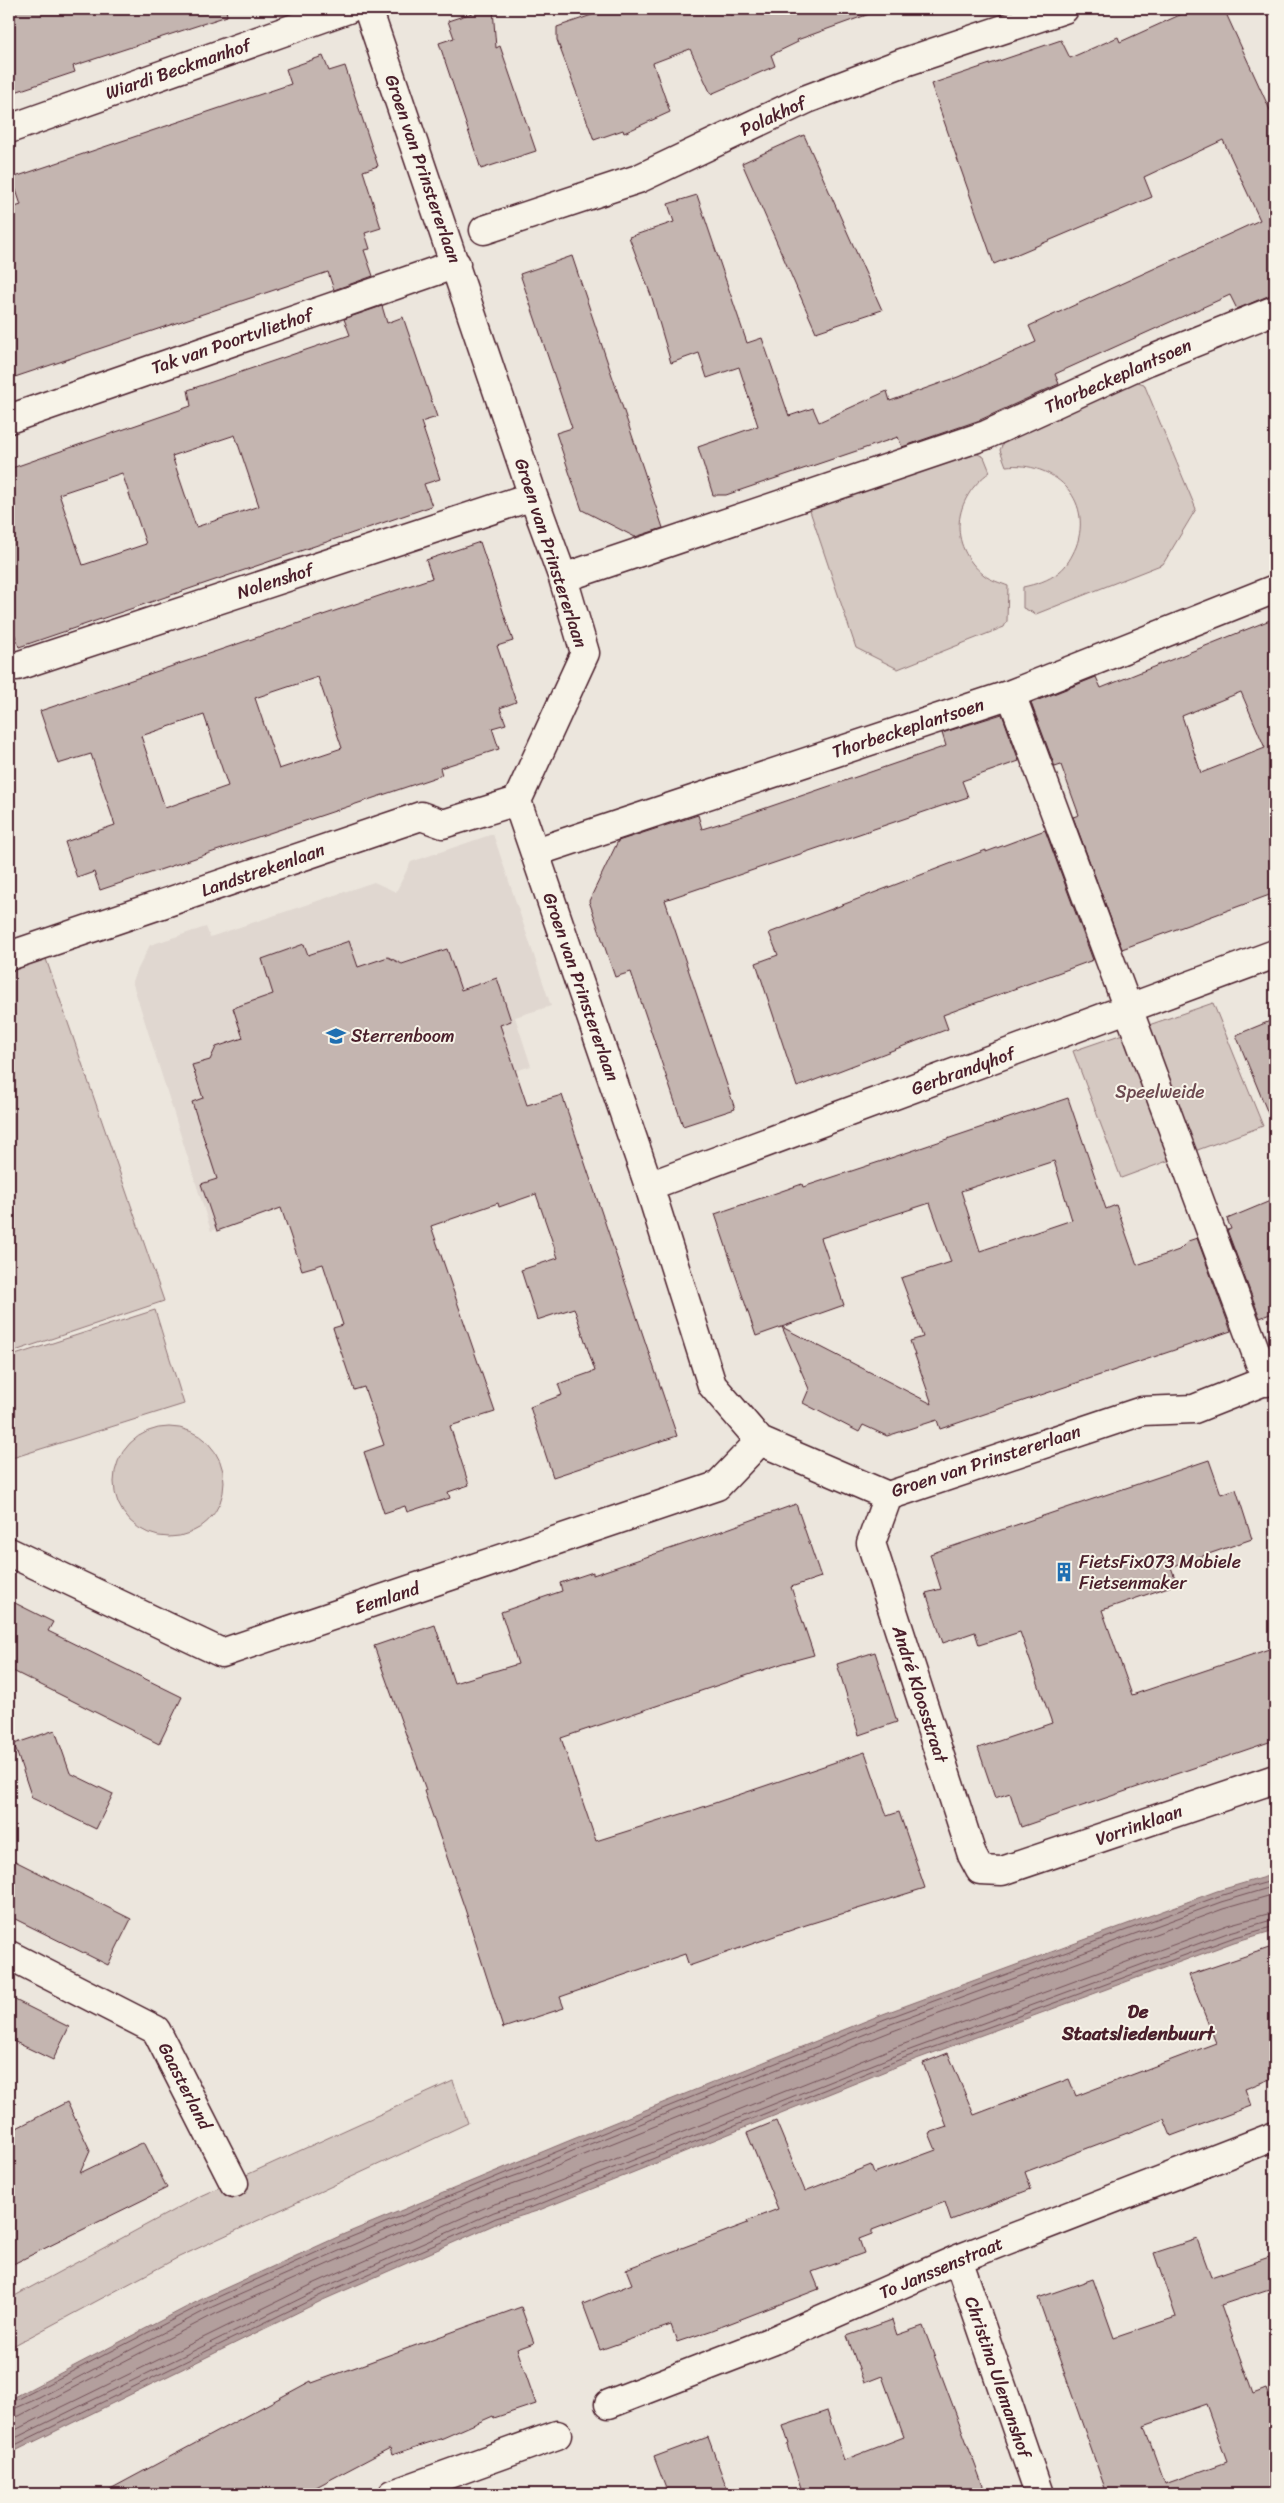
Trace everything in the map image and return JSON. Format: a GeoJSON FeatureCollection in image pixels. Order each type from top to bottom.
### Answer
{"type":"FeatureCollection","features":[{"type":"Feature","properties":{"kind":"street","name":"Wiardi Beckmanhof"},"geometry":{"type":"LineString","coordinates":[[9,128],[348,9]]}},
{"type":"Feature","properties":{"kind":"street","name":"Groen van Prinstererlaan"},"geometry":{"type":"LineString","coordinates":[[368,9],[456,264],[533,496],[563,578],[585,653],[517,801],[649,1186],[712,1386],[760,1440],[888,1496],[1142,1410],[1194,1410],[1271,1380]]}},
{"type":"Feature","properties":{"kind":"street","name":"Polakhof"},"geometry":{"type":"LineString","coordinates":[[484,230],[638,179],[807,99],[902,63],[1064,9]]}},
{"type":"Feature","properties":{"kind":"street","name":"Tak van Poortvliethof"},"geometry":{"type":"LineString","coordinates":[[9,419],[456,264]]}},
{"type":"Feature","properties":{"kind":"street","name":"Thorbeckeplantsoen"},"geometry":{"type":"LineString","coordinates":[[563,578],[986,435],[1148,361],[1275,310]]}},
{"type":"Feature","properties":{"kind":"street","name":"Nolenshof"},"geometry":{"type":"LineString","coordinates":[[17,666],[533,496]]}},
{"type":"Feature","properties":{"kind":"street","name":"Thorbeckeplantsoen"},"geometry":{"type":"LineString","coordinates":[[536,852],[1011,694],[1275,590]]}},
{"type":"Feature","properties":{"kind":"street"},"geometry":{"type":"LineString","coordinates":[[1011,694],[1127,1009],[1271,1380]]}},
{"type":"Feature","properties":{"kind":"street","name":"Landstrekenlaan"},"geometry":{"type":"LineString","coordinates":[[10,954],[421,816],[443,824],[517,801]]}},
{"type":"Feature","properties":{"kind":"street","name":"Gerbrandyhof"},"geometry":{"type":"LineString","coordinates":[[649,1186],[1275,954]]}},
{"type":"Feature","properties":{"kind":"street","name":"Eemland"},"geometry":{"type":"LineString","coordinates":[[9,1552],[222,1654],[717,1486],[760,1440]]}},
{"type":"Feature","properties":{"kind":"street","name":"André Kloosstraat"},"geometry":{"type":"LineString","coordinates":[[888,1496],[871,1543],[972,1855],[980,1870],[1002,1871]]}},
{"type":"Feature","properties":{"kind":"street","name":"Vorrinklaan"},"geometry":{"type":"LineString","coordinates":[[1002,1871],[1275,1779]]}},
{"type":"Feature","properties":{"kind":"street","name":"Gaasterland"},"geometry":{"type":"LineString","coordinates":[[9,1955],[156,2030],[234,2183]]}},
{"type":"Feature","properties":{"kind":"street","name":"To Janssenstraat"},"geometry":{"type":"LineString","coordinates":[[609,2404],[772,2341],[958,2259],[1275,2136]]}},
{"type":"Feature","properties":{"kind":"street","name":"Christina Ulemanshof"},"geometry":{"type":"LineString","coordinates":[[958,2259],[1039,2494]]}},
{"type":"Feature","properties":{"kind":"street"},"geometry":{"type":"LineString","coordinates":[[393,2494],[557,2435]]}},
{"type":"Feature","properties":{"kind":"shaded area","name":"Sterrenboom"},"geometry":{"type":"Polygon","coordinates":[[[493,834],[551,1006],[515,1017],[531,1066],[448,1093],[451,1149],[211,1231],[132,981],[150,945],[206,927],[210,937],[374,882],[396,892],[411,862],[493,834]]]}},
{"type":"Feature","properties":{"kind":"green space"},"geometry":{"type":"Polygon","coordinates":[[[1128,379],[1144,384],[1196,509],[1163,564],[1036,614],[1023,608],[1023,587],[1051,578],[1067,564],[1076,547],[1080,529],[1079,513],[1074,499],[1065,486],[1054,477],[1039,470],[1023,466],[1006,466],[1000,450],[1007,434],[1128,379]]]}},
{"type":"Feature","properties":{"kind":"green space"},"geometry":{"type":"Polygon","coordinates":[[[969,450],[984,457],[990,472],[968,495],[962,508],[959,522],[960,536],[964,550],[972,563],[986,577],[1008,586],[1007,621],[1004,627],[898,669],[856,648],[807,502],[969,450]]]}},
{"type":"Feature","properties":{"kind":"green space"},"geometry":{"type":"Polygon","coordinates":[[[46,959],[164,1301],[9,1353],[9,977],[12,970],[46,959]]]}},
{"type":"Feature","properties":{"kind":"green space","name":"Speelweide"},"geometry":{"type":"Polygon","coordinates":[[[1213,1003],[1263,1126],[1121,1178],[1073,1051],[1213,1003]]]}},
{"type":"Feature","properties":{"kind":"green space"},"geometry":{"type":"Polygon","coordinates":[[[155,1310],[184,1404],[9,1459],[9,1357],[155,1310]]]}},
{"type":"Feature","properties":{"kind":"green space"},"geometry":{"type":"Polygon","coordinates":[[[169,1427],[190,1431],[208,1443],[220,1461],[224,1482],[220,1503],[208,1521],[190,1533],[169,1537],[148,1533],[130,1521],[118,1503],[114,1482],[118,1461],[130,1443],[148,1431],[169,1427]]]}},
{"type":"Feature","properties":{"kind":"green space"},"geometry":{"type":"Polygon","coordinates":[[[453,2081],[468,2123],[179,2257],[9,2348],[9,2299],[198,2197],[453,2081]]]}},
{"type":"Feature","properties":{"kind":"water"},"geometry":{"type":"Polygon","coordinates":[[[1275,1874],[1275,1930],[1234,1942],[903,2064],[537,2211],[498,2223],[323,2300],[9,2454],[9,2400],[206,2297],[342,2235],[883,2014],[1217,1891],[1275,1874]]]}},
{"type":"Feature","properties":{"kind":"building"},"geometry":{"type":"Polygon","coordinates":[[[9,9],[226,9],[227,16],[73,66],[75,72],[9,94],[9,9]]]}},
{"type":"Feature","properties":{"kind":"building"},"geometry":{"type":"Polygon","coordinates":[[[484,9],[493,9],[496,48],[500,46],[536,151],[481,169],[439,43],[454,38],[448,21],[484,9]]]}},
{"type":"Feature","properties":{"kind":"building"},"geometry":{"type":"Polygon","coordinates":[[[609,9],[728,9],[731,15],[749,9],[872,9],[872,13],[797,40],[798,42],[771,55],[775,66],[711,94],[690,49],[653,63],[670,112],[624,133],[623,130],[594,140],[557,40],[557,27],[609,9]]]}},
{"type":"Feature","properties":{"kind":"building"},"geometry":{"type":"Polygon","coordinates":[[[1193,9],[1224,9],[1275,121],[1275,293],[1237,309],[1230,295],[1055,374],[1059,384],[980,420],[902,447],[898,437],[726,495],[713,495],[698,447],[758,426],[739,367],[707,378],[699,353],[671,363],[652,298],[629,237],[674,222],[668,204],[697,195],[747,343],[762,338],[789,416],[813,408],[819,422],[887,391],[890,401],[958,377],[1036,342],[1029,326],[1260,220],[1223,140],[1144,177],[1152,197],[994,264],[931,84],[1061,40],[1070,58],[1118,37],[1120,42],[1193,9]]]}},
{"type":"Feature","properties":{"kind":"building"},"geometry":{"type":"Polygon","coordinates":[[[323,56],[329,71],[345,66],[378,166],[363,171],[381,228],[365,233],[370,249],[364,250],[373,276],[334,290],[328,272],[9,379],[9,209],[21,205],[12,178],[291,84],[286,69],[323,56]]]}},
{"type":"Feature","properties":{"kind":"building"},"geometry":{"type":"Polygon","coordinates":[[[804,135],[882,310],[816,332],[742,163],[804,135]]]}},
{"type":"Feature","properties":{"kind":"building"},"geometry":{"type":"Polygon","coordinates":[[[572,256],[663,528],[635,537],[582,510],[556,433],[572,428],[520,274],[572,256]]]}},
{"type":"Feature","properties":{"kind":"building"},"geometry":{"type":"Polygon","coordinates":[[[382,306],[387,323],[403,317],[437,417],[421,422],[440,479],[424,484],[432,506],[19,647],[9,618],[9,469],[191,406],[188,390],[350,335],[344,319],[382,306]],[[235,435],[172,456],[196,527],[259,506],[235,435]],[[122,473],[59,494],[83,565],[146,544],[122,473]]]}},
{"type":"Feature","properties":{"kind":"building"},"geometry":{"type":"Polygon","coordinates":[[[480,542],[513,641],[497,646],[516,702],[500,708],[506,724],[492,728],[499,749],[440,768],[442,775],[100,890],[94,872],[77,878],[65,842],[115,825],[91,754],[58,764],[40,711],[432,578],[426,560],[480,542]],[[318,677],[255,698],[279,769],[342,748],[318,677]],[[204,715],[141,736],[165,808],[228,786],[204,715]]]}},
{"type":"Feature","properties":{"kind":"building"},"geometry":{"type":"Polygon","coordinates":[[[1275,618],[1275,893],[1122,949],[1073,817],[1079,815],[1061,765],[1055,767],[1031,703],[1096,677],[1101,688],[1275,618]],[[1241,692],[1182,716],[1201,773],[1265,748],[1241,692]]]}},
{"type":"Feature","properties":{"kind":"building"},"geometry":{"type":"Polygon","coordinates":[[[1002,714],[1019,761],[962,781],[968,797],[665,900],[735,1109],[683,1126],[631,972],[615,977],[589,901],[618,841],[698,815],[702,829],[731,820],[946,746],[942,733],[1002,714]]]}},
{"type":"Feature","properties":{"kind":"building"},"geometry":{"type":"Polygon","coordinates":[[[1045,830],[1093,960],[943,1015],[948,1029],[797,1087],[756,963],[778,955],[769,933],[986,850],[986,852],[1045,830]]]}},
{"type":"Feature","properties":{"kind":"building"},"geometry":{"type":"Polygon","coordinates":[[[349,941],[358,967],[388,957],[402,964],[447,949],[461,990],[497,978],[511,1021],[500,1025],[527,1105],[562,1095],[677,1436],[553,1477],[530,1407],[562,1395],[558,1384],[595,1371],[574,1308],[537,1320],[521,1270],[558,1258],[536,1194],[499,1207],[498,1203],[431,1226],[495,1412],[450,1426],[469,1485],[448,1492],[450,1498],[407,1512],[405,1506],[384,1513],[364,1452],[384,1445],[364,1387],[354,1390],[333,1328],[343,1325],[323,1264],[302,1270],[281,1208],[217,1231],[201,1184],[217,1179],[192,1102],[203,1098],[192,1065],[210,1060],[216,1047],[243,1038],[233,1008],[273,994],[262,959],[304,944],[308,955],[349,941]]]}},
{"type":"Feature","properties":{"kind":"building"},"geometry":{"type":"Polygon","coordinates":[[[1275,1019],[1275,1128],[1274,1128],[1236,1035],[1275,1019]]]}},
{"type":"Feature","properties":{"kind":"building"},"geometry":{"type":"Polygon","coordinates":[[[1068,1098],[1106,1209],[1116,1205],[1137,1265],[1179,1250],[1188,1241],[1197,1238],[1231,1331],[940,1429],[937,1420],[887,1436],[863,1425],[859,1432],[803,1403],[809,1389],[782,1327],[932,1404],[910,1341],[923,1337],[901,1278],[951,1262],[930,1203],[821,1238],[844,1305],[756,1336],[715,1214],[802,1184],[803,1187],[1068,1098]],[[1054,1161],[961,1191],[980,1251],[1072,1220],[1054,1161]]]}},
{"type":"Feature","properties":{"kind":"building"},"geometry":{"type":"Polygon","coordinates":[[[1275,1199],[1275,1312],[1260,1318],[1227,1230],[1231,1229],[1227,1219],[1275,1199]]]}},
{"type":"Feature","properties":{"kind":"building"},"geometry":{"type":"Polygon","coordinates":[[[1209,1460],[1221,1494],[1236,1489],[1252,1539],[1171,1567],[1177,1584],[1102,1610],[1132,1695],[1275,1647],[1275,1740],[1021,1827],[1010,1793],[995,1798],[978,1748],[1052,1723],[1020,1632],[979,1645],[975,1632],[943,1643],[926,1593],[941,1589],[930,1554],[1209,1460]]]}},
{"type":"Feature","properties":{"kind":"building"},"geometry":{"type":"Polygon","coordinates":[[[796,1504],[821,1577],[791,1587],[814,1655],[784,1663],[561,1738],[596,1841],[865,1752],[887,1816],[899,1812],[925,1888],[806,1925],[689,1966],[685,1954],[560,1997],[564,2008],[503,2028],[465,1909],[424,1791],[426,1790],[374,1646],[435,1625],[454,1683],[518,1664],[501,1612],[562,1591],[560,1583],[593,1572],[593,1575],[796,1504]]]}},
{"type":"Feature","properties":{"kind":"building"},"geometry":{"type":"Polygon","coordinates":[[[9,1600],[53,1622],[48,1631],[182,1697],[159,1744],[9,1669],[9,1600]]]}},
{"type":"Feature","properties":{"kind":"building"},"geometry":{"type":"Polygon","coordinates":[[[875,1652],[897,1722],[859,1735],[837,1664],[875,1652]]]}},
{"type":"Feature","properties":{"kind":"building"},"geometry":{"type":"Polygon","coordinates":[[[55,1730],[70,1773],[113,1794],[96,1829],[32,1798],[14,1744],[55,1730]]]}},
{"type":"Feature","properties":{"kind":"building"},"geometry":{"type":"Polygon","coordinates":[[[9,1858],[131,1919],[108,1965],[9,1916],[9,1858]]]}},
{"type":"Feature","properties":{"kind":"building"},"geometry":{"type":"Polygon","coordinates":[[[1275,1946],[1275,2077],[1245,2089],[1251,2106],[1171,2136],[1164,2119],[1025,2172],[1031,2189],[951,2220],[945,2202],[872,2230],[872,2234],[859,2239],[864,2253],[812,2272],[819,2289],[710,2331],[677,2342],[671,2325],[600,2350],[583,2304],[632,2284],[626,2269],[748,2223],[747,2221],[778,2209],[747,2133],[776,2121],[805,2191],[871,2165],[874,2173],[936,2150],[929,2133],[947,2127],[923,2063],[948,2053],[974,2115],[1069,2079],[1076,2096],[1216,2043],[1189,1975],[1275,1946]]]}},
{"type":"Feature","properties":{"kind":"building"},"geometry":{"type":"Polygon","coordinates":[[[9,1997],[69,2027],[53,2060],[9,2039],[9,1997]]]}},
{"type":"Feature","properties":{"kind":"building"},"geometry":{"type":"Polygon","coordinates":[[[67,2102],[90,2150],[80,2173],[144,2142],[167,2188],[9,2266],[9,2132],[67,2102]]]}},
{"type":"Feature","properties":{"kind":"building"},"geometry":{"type":"Polygon","coordinates":[[[1197,2239],[1211,2277],[1275,2255],[1275,2287],[1221,2305],[1253,2394],[1266,2389],[1275,2414],[1275,2494],[1107,2494],[1038,2298],[1093,2279],[1114,2338],[1176,2317],[1154,2253],[1197,2239]],[[1206,2404],[1144,2426],[1165,2484],[1227,2462],[1206,2404]]]}},
{"type":"Feature","properties":{"kind":"building"},"geometry":{"type":"Polygon","coordinates":[[[521,2307],[534,2343],[517,2349],[536,2404],[494,2418],[493,2416],[443,2438],[392,2455],[390,2448],[303,2494],[101,2494],[311,2381],[312,2383],[521,2307]]]}},
{"type":"Feature","properties":{"kind":"building"},"geometry":{"type":"Polygon","coordinates":[[[892,2320],[897,2335],[923,2326],[986,2494],[803,2494],[787,2445],[789,2444],[783,2426],[827,2411],[844,2460],[904,2437],[882,2376],[864,2383],[847,2336],[892,2320]]]}},
{"type":"Feature","properties":{"kind":"building"},"geometry":{"type":"Polygon","coordinates":[[[708,2437],[729,2494],[668,2494],[654,2457],[708,2437]]]}},
{"type":"Feature","properties":{"kind":"place","name":"Sterrenboom"},"geometry":{"type":"Point","coordinates":[336,1036]}},
{"type":"Feature","properties":{"kind":"place","name":"FietsFix073 Mobiele Fietsenmaker"},"geometry":{"type":"Point","coordinates":[1064,1572]}},
{"type":"Feature","properties":{"kind":"district","name":"De Staatsliedenbuurt"},"geometry":{"type":"Point","coordinates":[1138,2022]}}]}
